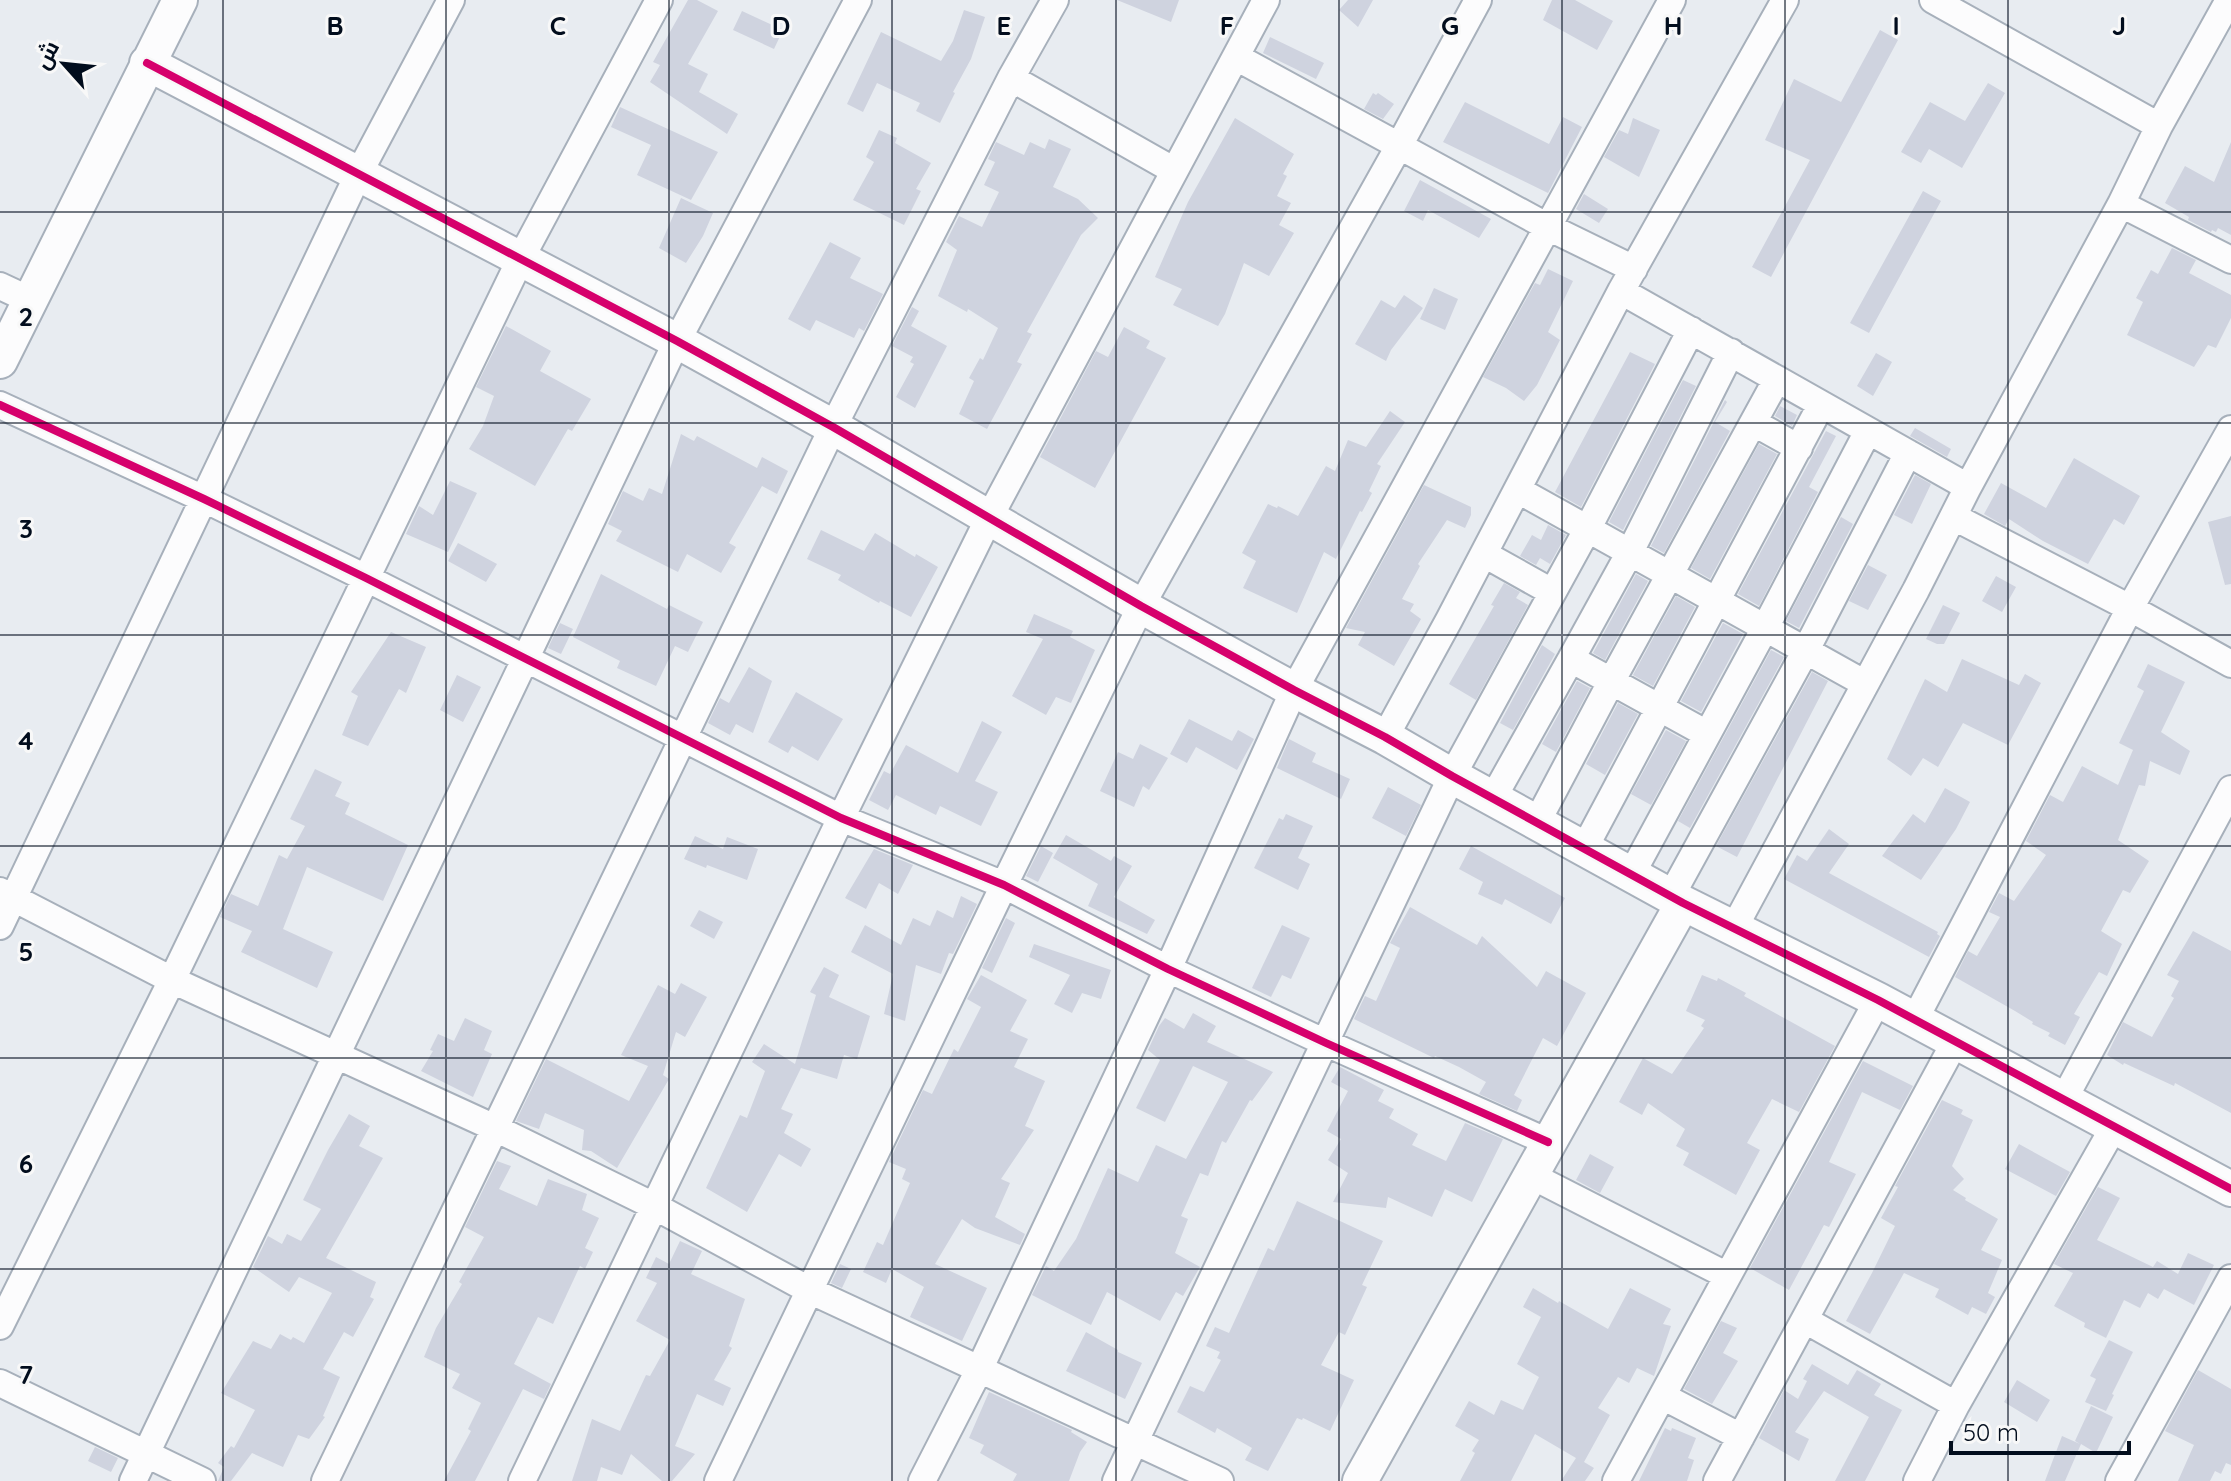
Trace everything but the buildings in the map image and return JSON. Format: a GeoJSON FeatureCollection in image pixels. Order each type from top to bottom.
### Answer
{"type":"FeatureCollection","features":[{"type":"Feature","properties":{"kind":"street"},"geometry":{"type":"LineString","coordinates":[[0,361],[15,293],[180,0]]}},
{"type":"Feature","properties":{"kind":"street"},"geometry":{"type":"LineString","coordinates":[[0,926],[7,894],[204,499],[359,173],[451,0]]}},
{"type":"Feature","properties":{"kind":"street"},"geometry":{"type":"LineString","coordinates":[[0,1326],[172,980],[521,258],[659,0]]}},
{"type":"Feature","properties":{"kind":"street"},"geometry":{"type":"LineString","coordinates":[[133,1481],[677,341],[858,0]]}},
{"type":"Feature","properties":{"kind":"street"},"geometry":{"type":"LineString","coordinates":[[325,1481],[833,427],[1011,78],[1055,0]]}},
{"type":"Feature","properties":{"kind":"street"},"geometry":{"type":"LineString","coordinates":[[522,1481],[989,518],[1266,0]]}},
{"type":"Feature","properties":{"kind":"street"},"geometry":{"type":"LineString","coordinates":[[718,1481],[1141,606],[1478,0]]}},
{"type":"Feature","properties":{"kind":"street"},"geometry":{"type":"LineString","coordinates":[[922,1481],[979,1370],[1168,969],[1294,690],[1672,0]]}},
{"type":"Feature","properties":{"kind":"street"},"geometry":{"type":"LineString","coordinates":[[1385,737],[1628,280],[1785,0]]}},
{"type":"Feature","properties":{"kind":"street"},"geometry":{"type":"LineString","coordinates":[[1933,0],[2159,126]]}},
{"type":"Feature","properties":{"kind":"street"},"geometry":{"type":"LineString","coordinates":[[1734,928],[2121,204],[2159,126],[2229,0]]}},
{"type":"Feature","properties":{"kind":"street"},"geometry":{"type":"LineString","coordinates":[[1236,57],[1548,227],[1628,280],[1691,330],[1968,487]]}},
{"type":"Feature","properties":{"kind":"street"},"geometry":{"type":"LineString","coordinates":[[147,63],[677,341],[833,427],[1141,606],[1385,737],[1631,875],[2229,1182]]}},
{"type":"Feature","properties":{"kind":"street"},"geometry":{"type":"LineString","coordinates":[[1011,78],[1173,170]]}},
{"type":"Feature","properties":{"kind":"street"},"geometry":{"type":"LineString","coordinates":[[2121,204],[2231,260]]}},
{"type":"Feature","properties":{"kind":"street"},"geometry":{"type":"LineString","coordinates":[[1116,1481],[1452,776],[1588,528],[1691,330]]}},
{"type":"Feature","properties":{"kind":"street"},"geometry":{"type":"LineString","coordinates":[[1493,798],[1630,552],[1731,352]]}},
{"type":"Feature","properties":{"kind":"street"},"geometry":{"type":"LineString","coordinates":[[1537,822],[1777,379]]}},
{"type":"Feature","properties":{"kind":"street"},"geometry":{"type":"LineString","coordinates":[[0,405],[366,578],[841,818],[1004,885],[1168,969],[1548,1142]]}},
{"type":"Feature","properties":{"kind":"street"},"geometry":{"type":"LineString","coordinates":[[1584,849],[1821,405]]}},
{"type":"Feature","properties":{"kind":"street"},"geometry":{"type":"LineString","coordinates":[[1754,423],[1799,448]]}},
{"type":"Feature","properties":{"kind":"street"},"geometry":{"type":"LineString","coordinates":[[1914,1021],[2130,608],[2231,429]]}},
{"type":"Feature","properties":{"kind":"street"},"geometry":{"type":"LineString","coordinates":[[1631,875],[1868,431]]}},
{"type":"Feature","properties":{"kind":"street"},"geometry":{"type":"LineString","coordinates":[[1360,1481],[1532,1176],[1908,453]]}},
{"type":"Feature","properties":{"kind":"street"},"geometry":{"type":"LineString","coordinates":[[1518,490],[1864,683]]}},
{"type":"Feature","properties":{"kind":"street"},"geometry":{"type":"LineString","coordinates":[[1954,517],[2231,664]]}},
{"type":"Feature","properties":{"kind":"street"},"geometry":{"type":"LineString","coordinates":[[1484,554],[1552,592]]}},
{"type":"Feature","properties":{"kind":"street"},"geometry":{"type":"LineString","coordinates":[[1571,659],[1707,734]]}},
{"type":"Feature","properties":{"kind":"street"},"geometry":{"type":"LineString","coordinates":[[2064,1099],[2231,789]]}},
{"type":"Feature","properties":{"kind":"street"},"geometry":{"type":"LineString","coordinates":[[7,894],[172,980],[495,1128],[654,1206],[811,1291],[1220,1481]]}},
{"type":"Feature","properties":{"kind":"street"},"geometry":{"type":"LineString","coordinates":[[1616,1481],[1878,1000]]}},
{"type":"Feature","properties":{"kind":"street"},"geometry":{"type":"LineString","coordinates":[[1717,1481],[1955,1042]]}},
{"type":"Feature","properties":{"kind":"street"},"geometry":{"type":"LineString","coordinates":[[1917,1481],[1956,1405],[2115,1125]]}},
{"type":"Feature","properties":{"kind":"street"},"geometry":{"type":"LineString","coordinates":[[1532,1176],[1726,1275]]}},
{"type":"Feature","properties":{"kind":"street"},"geometry":{"type":"LineString","coordinates":[[2119,1481],[2231,1278]]}},
{"type":"Feature","properties":{"kind":"street"},"geometry":{"type":"LineString","coordinates":[[1805,1320],[1956,1405]]}},
{"type":"Feature","properties":{"kind":"street"},"geometry":{"type":"LineString","coordinates":[[0,1383],[202,1481]]}},
{"type":"Feature","properties":{"kind":"street"},"geometry":{"type":"LineString","coordinates":[[1664,1397],[1741,1437]]}},
{"type":"Feature","properties":{"kind":"cycle path"},"geometry":{"type":"LineString","coordinates":[[147,63],[677,341],[833,427],[1141,606],[1683,903],[1878,1000],[2231,1189]]}},
{"type":"Feature","properties":{"kind":"cycle path"},"geometry":{"type":"LineString","coordinates":[[0,405],[366,578],[841,818],[1004,885],[1168,969],[1548,1142]]}}]}
